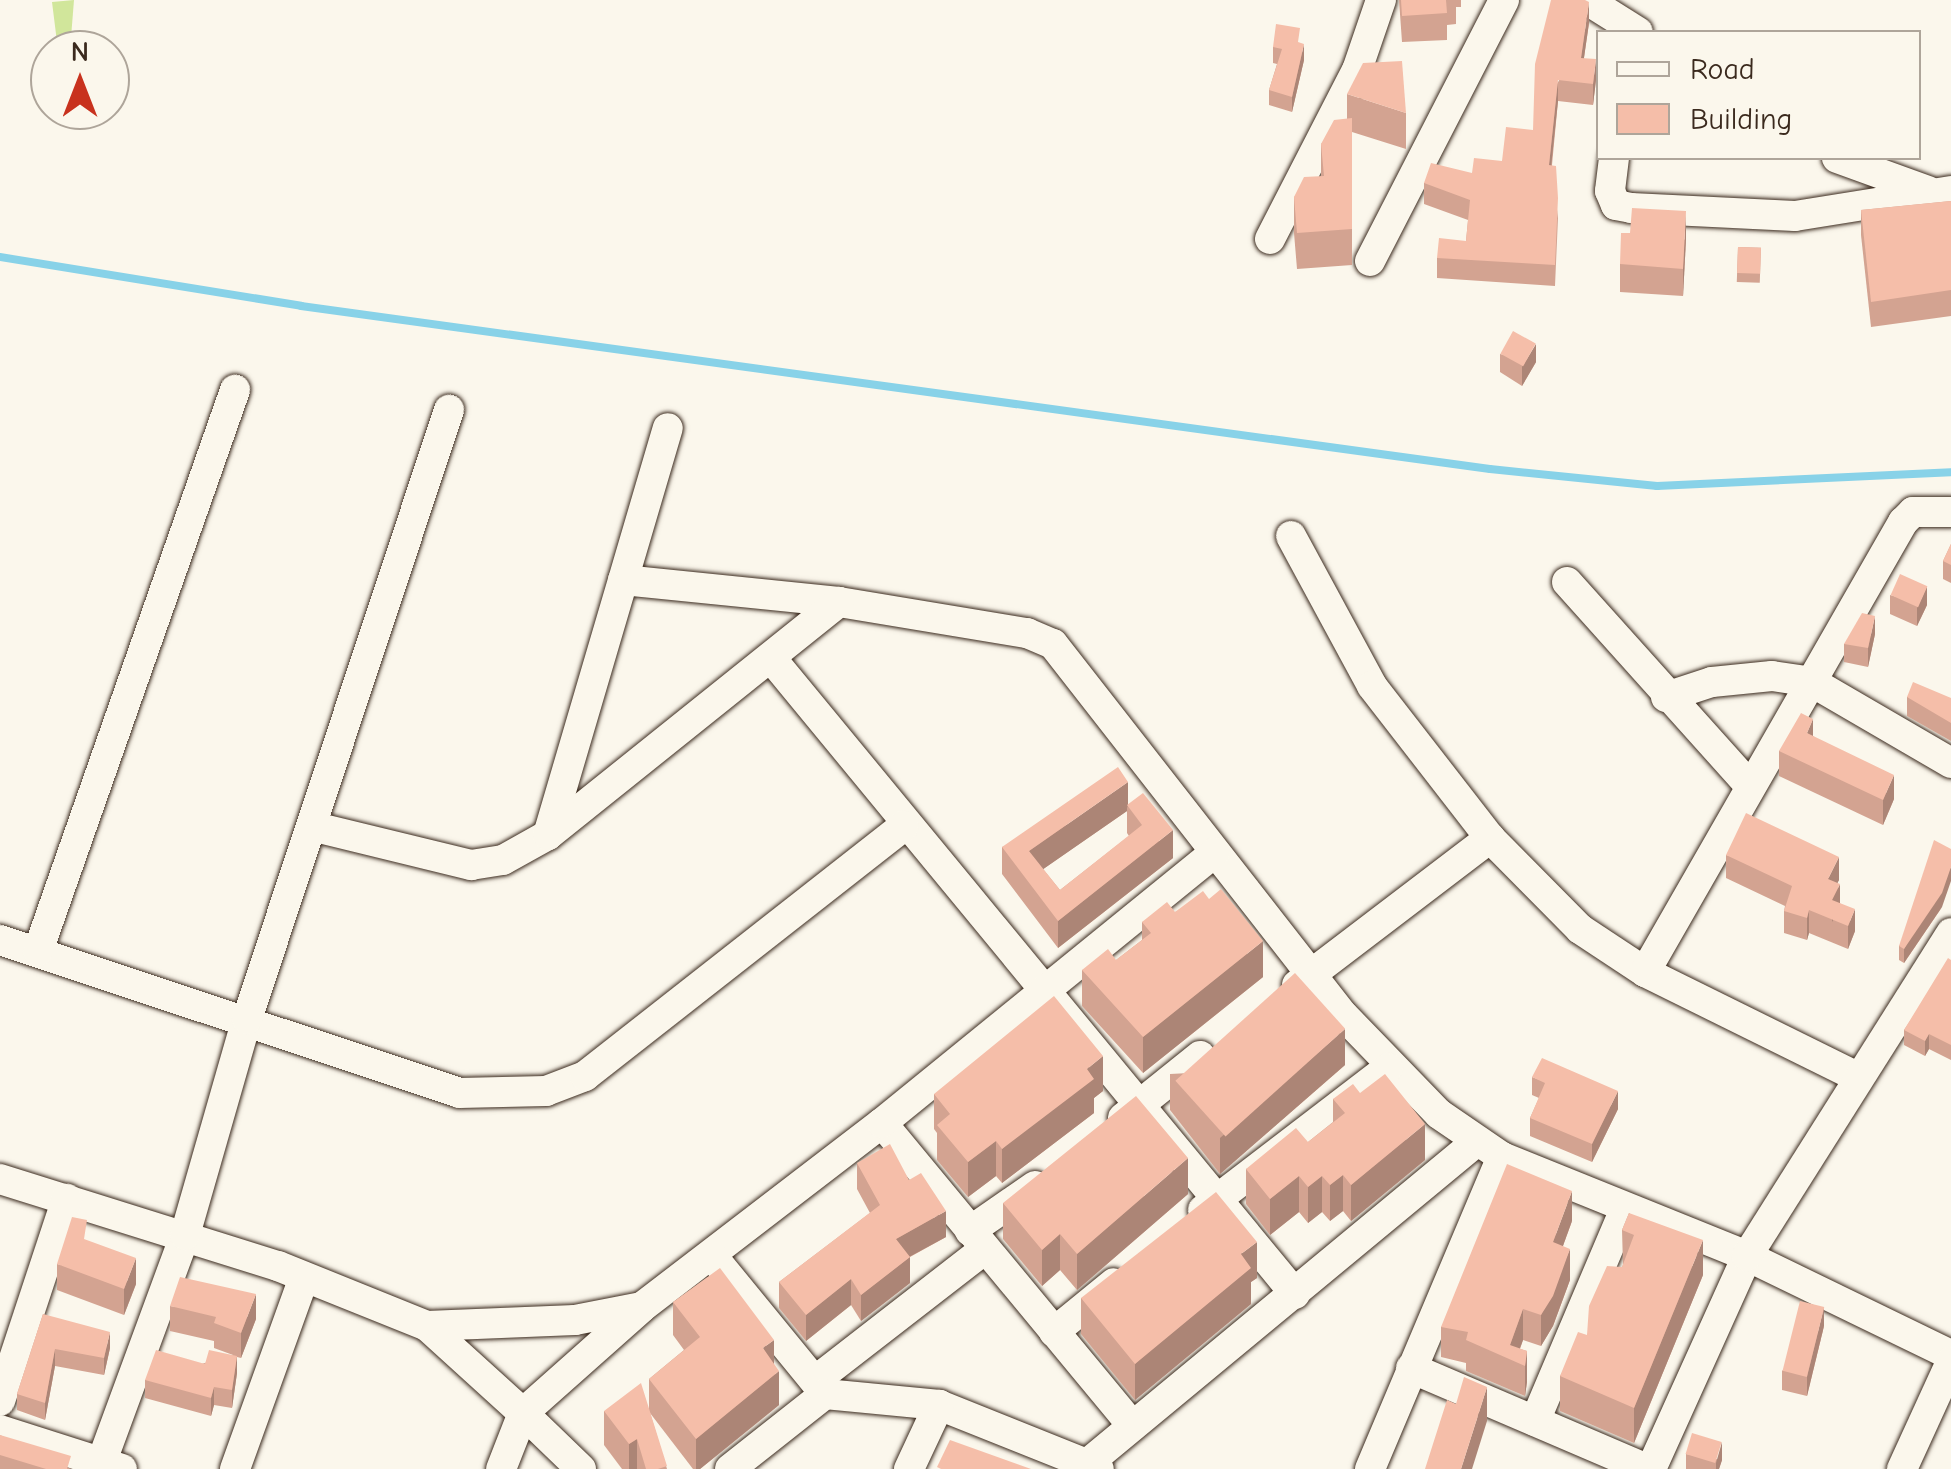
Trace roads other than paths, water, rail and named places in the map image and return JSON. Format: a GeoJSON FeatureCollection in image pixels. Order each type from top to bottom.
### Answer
{"type":"FeatureCollection","features":[{"type":"Feature","properties":{"kind":"street"},"geometry":{"type":"LineString","coordinates":[[1270,240],[1357,70],[1381,0]]}},
{"type":"Feature","properties":{"kind":"street"},"geometry":{"type":"LineString","coordinates":[[1370,261],[1504,0]]}},
{"type":"Feature","properties":{"kind":"street"},"geometry":{"type":"LineString","coordinates":[[1588,0],[1631,30]]}},
{"type":"Feature","properties":{"kind":"street"},"geometry":{"type":"LineString","coordinates":[[1614,160],[1610,191],[1616,205],[1631,208],[1795,216],[1942,192]]}},
{"type":"Feature","properties":{"kind":"street"},"geometry":{"type":"LineString","coordinates":[[1842,160],[1877,178],[1942,192]]}},
{"type":"Feature","properties":{"kind":"street"},"geometry":{"type":"LineString","coordinates":[[38,951],[235,390]]}},
{"type":"Feature","properties":{"kind":"street"},"geometry":{"type":"LineString","coordinates":[[0,1430],[107,1467],[185,1234],[248,1019],[315,827],[449,410]]}},
{"type":"Feature","properties":{"kind":"street"},"geometry":{"type":"LineString","coordinates":[[548,835],[668,428]]}},
{"type":"Feature","properties":{"kind":"street"},"geometry":{"type":"LineString","coordinates":[[1645,972],[1748,784],[1904,522],[1913,512],[1951,512]]}},
{"type":"Feature","properties":{"kind":"street"},"geometry":{"type":"LineString","coordinates":[[1291,536],[1372,686],[1490,838],[1580,929],[1645,972],[1857,1077]]}},
{"type":"Feature","properties":{"kind":"street"},"geometry":{"type":"LineString","coordinates":[[623,580],[839,602],[1028,633],[1053,644],[1388,1068],[1489,1150],[1624,1209],[1747,1256],[1951,1358],[1902,1469]]}},
{"type":"Feature","properties":{"kind":"street"},"geometry":{"type":"LineString","coordinates":[[1567,582],[1666,697],[1748,784]]}},
{"type":"Feature","properties":{"kind":"street"},"geometry":{"type":"LineString","coordinates":[[315,827],[471,865],[504,860],[548,835],[839,602]]}},
{"type":"Feature","properties":{"kind":"street"},"geometry":{"type":"LineString","coordinates":[[771,658],[904,826],[1296,1294]]}},
{"type":"Feature","properties":{"kind":"street"},"geometry":{"type":"LineString","coordinates":[[1666,697],[1752,678],[1812,682],[1951,763]]}},
{"type":"Feature","properties":{"kind":"street"},"geometry":{"type":"LineString","coordinates":[[0,940],[248,1019],[459,1093],[546,1091],[585,1076],[904,826]]}},
{"type":"Feature","properties":{"kind":"street"},"geometry":{"type":"LineString","coordinates":[[1267,1006],[1490,838]]}},
{"type":"Feature","properties":{"kind":"street"},"geometry":{"type":"LineString","coordinates":[[502,1469],[523,1413],[642,1307],[713,1257],[882,1123],[1215,852]]}},
{"type":"Feature","properties":{"kind":"street"},"geometry":{"type":"LineString","coordinates":[[1411,1368],[1649,1469],[1747,1256],[1951,933]]}},
{"type":"Feature","properties":{"kind":"street"},"geometry":{"type":"LineString","coordinates":[[1092,1142],[1221,1040]]}},
{"type":"Feature","properties":{"kind":"street"},"geometry":{"type":"LineString","coordinates":[[1172,1236],[1388,1068]]}},
{"type":"Feature","properties":{"kind":"street"},"geometry":{"type":"LineString","coordinates":[[882,1123],[1133,1426]]}},
{"type":"Feature","properties":{"kind":"street"},"geometry":{"type":"LineString","coordinates":[[713,1257],[820,1387],[939,1404],[1093,1466],[1133,1426],[1296,1294],[1489,1150]]}},
{"type":"Feature","properties":{"kind":"street"},"geometry":{"type":"LineString","coordinates":[[1370,1469],[1411,1368],[1489,1150]]}},
{"type":"Feature","properties":{"kind":"street"},"geometry":{"type":"LineString","coordinates":[[730,1469],[1062,1166]]}},
{"type":"Feature","properties":{"kind":"street"},"geometry":{"type":"LineString","coordinates":[[0,1179],[185,1234],[427,1326],[581,1469]]}},
{"type":"Feature","properties":{"kind":"street"},"geometry":{"type":"LineString","coordinates":[[0,1401],[68,1199]]}},
{"type":"Feature","properties":{"kind":"street"},"geometry":{"type":"LineString","coordinates":[[1536,1421],[1624,1209]]}},
{"type":"Feature","properties":{"kind":"street"},"geometry":{"type":"LineString","coordinates":[[1054,1332],[1142,1260]]}},
{"type":"Feature","properties":{"kind":"street"},"geometry":{"type":"LineString","coordinates":[[235,1469],[304,1277]]}},
{"type":"Feature","properties":{"kind":"street"},"geometry":{"type":"LineString","coordinates":[[427,1326],[575,1320],[642,1307]]}},
{"type":"Feature","properties":{"kind":"street"},"geometry":{"type":"LineString","coordinates":[[909,1469],[939,1404]]}},
{"type":"Feature","properties":{"kind":"waterway"},"geometry":{"type":"LineString","coordinates":[[0,257],[301,306],[1490,469],[1657,486],[1951,472]]}}]}
